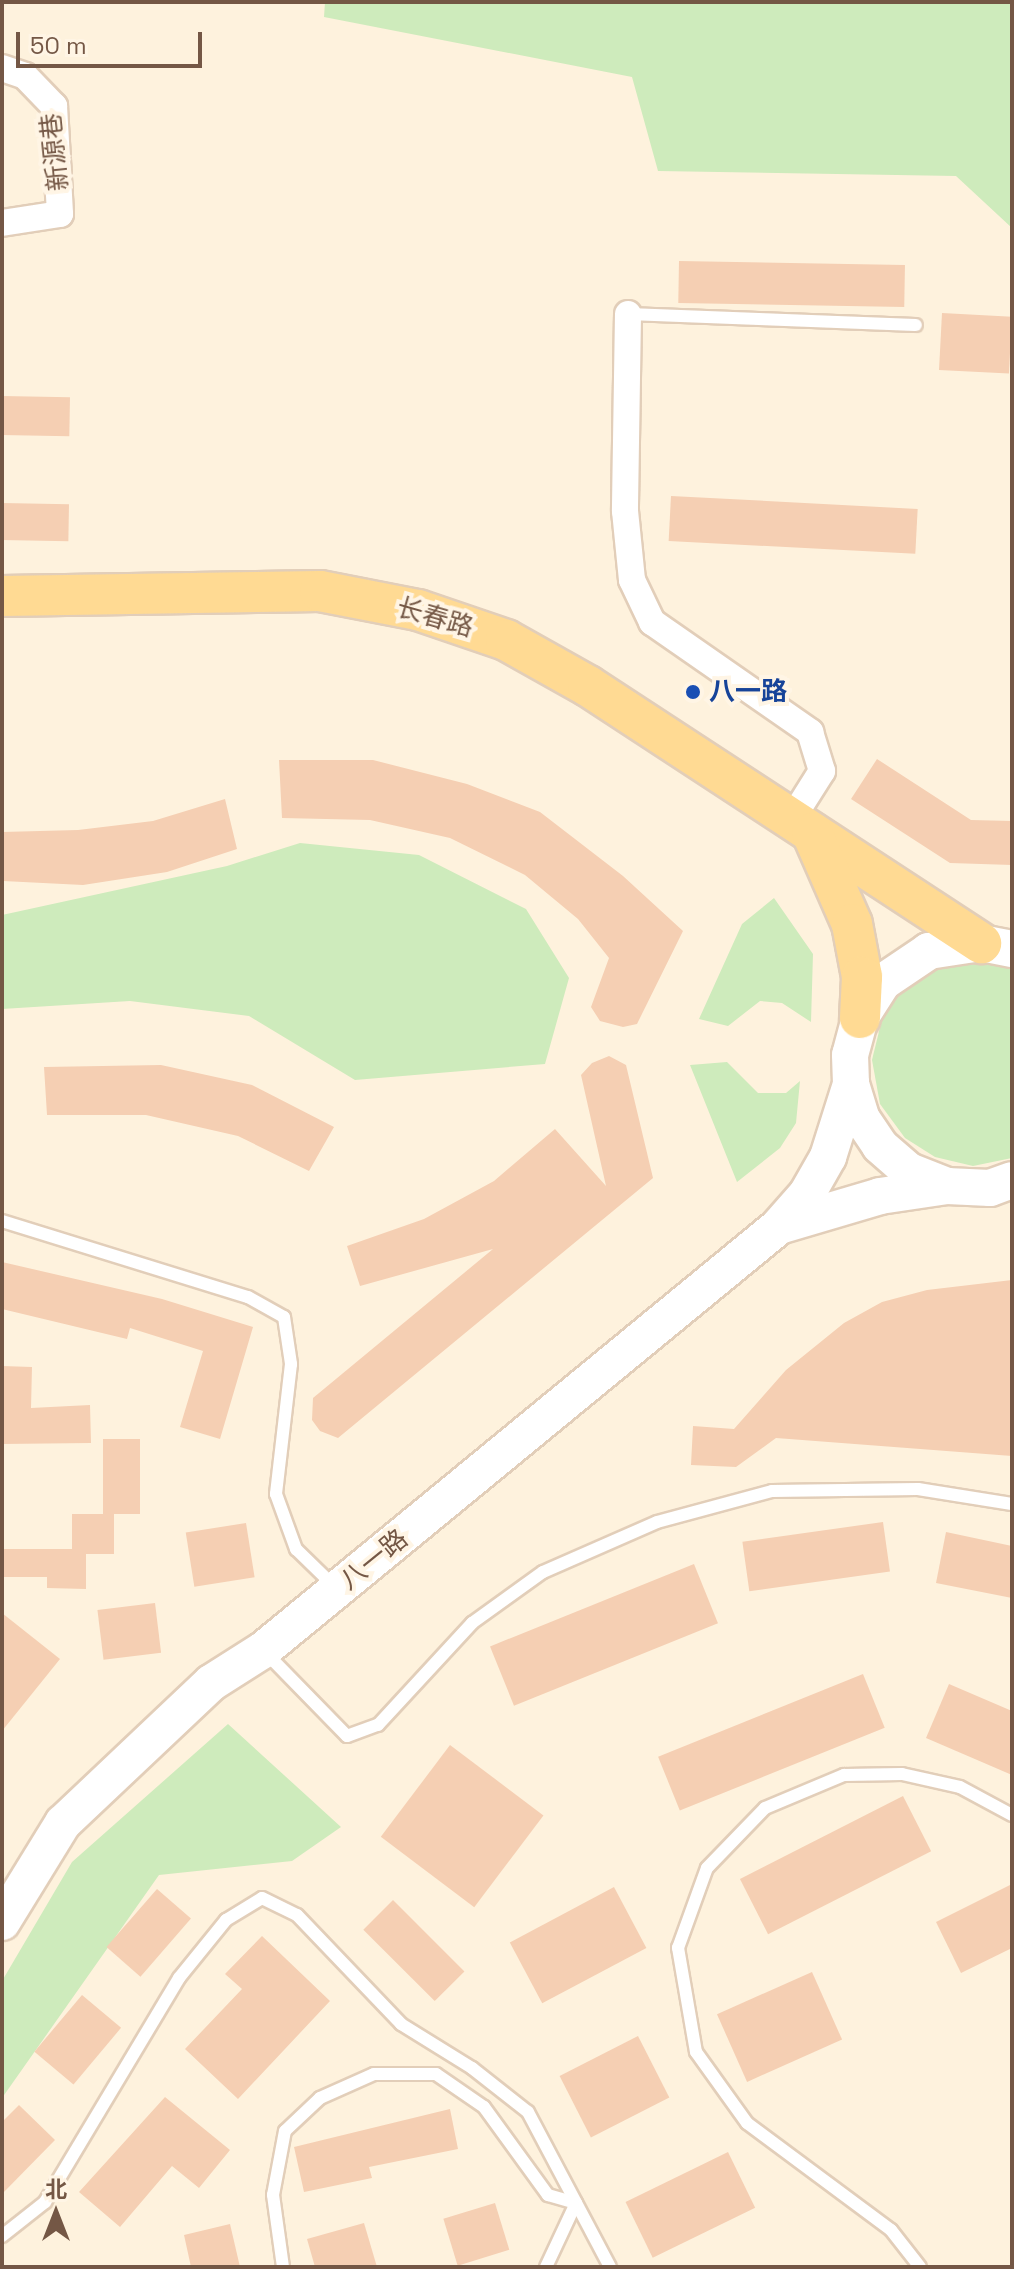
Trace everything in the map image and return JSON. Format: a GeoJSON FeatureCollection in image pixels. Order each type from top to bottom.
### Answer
{"type":"FeatureCollection","features":[{"type":"Feature","properties":{"kind":"main road","name":"长春路"},"geometry":{"type":"LineString","coordinates":[[2,596],[320,591],[418,610],[534,655],[997,946]]}},
{"type":"Feature","properties":{"kind":"main road"},"geometry":{"type":"LineString","coordinates":[[802,825],[852,924],[862,977],[860,1018],[850,1055],[851,1084],[862,1119],[880,1146],[909,1171],[947,1186]]}},
{"type":"Feature","properties":{"kind":"main road"},"geometry":{"type":"LineString","coordinates":[[860,1018],[883,982],[929,951],[997,946]]}},
{"type":"Feature","properties":{"kind":"main road"},"geometry":{"type":"LineString","coordinates":[[778,1227],[807,1194],[828,1157],[851,1084]]}},
{"type":"Feature","properties":{"kind":"main road"},"geometry":{"type":"LineString","coordinates":[[778,1227],[880,1196],[947,1186],[990,1188],[1012,1180]]}},
{"type":"Feature","properties":{"kind":"main road","name":"八一路"},"geometry":{"type":"LineString","coordinates":[[2,1922],[63,1823],[211,1683],[263,1650],[338,1590],[778,1227]]}},
{"type":"Feature","properties":{"kind":"street","name":"新源巷"},"geometry":{"type":"LineString","coordinates":[[2,68],[25,76],[54,106],[60,214],[2,223]]}},
{"type":"Feature","properties":{"kind":"street"},"geometry":{"type":"LineString","coordinates":[[628,314],[625,511],[632,580],[652,622],[810,732],[822,771],[802,825]]}},
{"type":"Feature","properties":{"kind":"lane"},"geometry":{"type":"LineString","coordinates":[[628,314],[916,325]]}},
{"type":"Feature","properties":{"kind":"lane"},"geometry":{"type":"LineString","coordinates":[[2,1221],[248,1297],[284,1317],[291,1364],[276,1494],[296,1549],[338,1590]]}},
{"type":"Feature","properties":{"kind":"lane"},"geometry":{"type":"LineString","coordinates":[[263,1650],[347,1736],[378,1725],[472,1623],[543,1572],[657,1522],[772,1491],[918,1489],[1012,1504]]}},
{"type":"Feature","properties":{"kind":"lane"},"geometry":{"type":"LineString","coordinates":[[920,2267],[891,2230],[747,2123],[696,2052],[678,1948],[707,1868],[765,1808],[844,1775],[902,1774],[960,1787],[1012,1815]]}},
{"type":"Feature","properties":{"kind":"lane"},"geometry":{"type":"LineString","coordinates":[[2,2236],[45,2202],[179,1978],[226,1920],[262,1898],[297,1915],[401,2024],[472,2068],[528,2112],[610,2267]]}},
{"type":"Feature","properties":{"kind":"lane"},"geometry":{"type":"LineString","coordinates":[[283,2267],[273,2195],[285,2131],[320,2098],[374,2074],[436,2074],[484,2107],[548,2195],[576,2203]]}},
{"type":"Feature","properties":{"kind":"lane"},"geometry":{"type":"LineString","coordinates":[[546,2267],[576,2203]]}},
{"type":"Feature","properties":{"kind":"green space"},"geometry":{"type":"Polygon","coordinates":[[[325,2],[1012,2],[1012,228],[956,176],[658,171],[632,77],[324,17],[325,2]]]}},
{"type":"Feature","properties":{"kind":"green space"},"geometry":{"type":"Polygon","coordinates":[[[300,843],[419,855],[526,909],[569,978],[545,1064],[355,1080],[249,1016],[130,1001],[2,1009],[2,915],[227,866],[300,843]]]}},
{"type":"Feature","properties":{"kind":"green space"},"geometry":{"type":"Polygon","coordinates":[[[774,898],[813,954],[811,1022],[782,1003],[760,1001],[728,1026],[699,1019],[742,924],[774,898]]]}},
{"type":"Feature","properties":{"kind":"green space"},"geometry":{"type":"Polygon","coordinates":[[[979,959],[1012,967],[1012,1158],[973,1166],[935,1157],[905,1138],[880,1104],[872,1060],[883,1015],[904,987],[937,967],[979,959]]]}},
{"type":"Feature","properties":{"kind":"green space"},"geometry":{"type":"Polygon","coordinates":[[[727,1062],[758,1093],[786,1093],[800,1081],[796,1123],[780,1148],[737,1182],[690,1065],[727,1062]]]}},
{"type":"Feature","properties":{"kind":"green space"},"geometry":{"type":"Polygon","coordinates":[[[228,1724],[341,1827],[292,1861],[159,1875],[2,2098],[2,1981],[72,1862],[228,1724]]]}},
{"type":"Feature","properties":{"kind":"building"},"geometry":{"type":"Polygon","coordinates":[[[679,261],[905,265],[904,307],[678,303],[679,261]]]}},
{"type":"Feature","properties":{"kind":"building"},"geometry":{"type":"Polygon","coordinates":[[[942,313],[1012,317],[1009,374],[939,370],[942,313]]]}},
{"type":"Feature","properties":{"kind":"building"},"geometry":{"type":"Polygon","coordinates":[[[2,396],[70,397],[69,436],[2,435],[2,396]]]}},
{"type":"Feature","properties":{"kind":"building"},"geometry":{"type":"Polygon","coordinates":[[[671,496],[918,509],[915,554],[669,541],[671,496]]]}},
{"type":"Feature","properties":{"kind":"building"},"geometry":{"type":"Polygon","coordinates":[[[2,503],[69,504],[68,541],[2,540],[2,503]]]}},
{"type":"Feature","properties":{"kind":"building"},"geometry":{"type":"Polygon","coordinates":[[[877,759],[971,820],[1012,821],[1012,865],[950,863],[851,799],[877,759]]]}},
{"type":"Feature","properties":{"kind":"building"},"geometry":{"type":"Polygon","coordinates":[[[279,760],[373,760],[467,784],[540,812],[623,876],[683,931],[637,1024],[623,1027],[600,1021],[591,1007],[609,958],[578,919],[525,875],[450,838],[370,820],[282,818],[279,760]]]}},
{"type":"Feature","properties":{"kind":"building"},"geometry":{"type":"Polygon","coordinates":[[[225,799],[237,849],[167,872],[83,885],[3,881],[2,832],[78,830],[153,821],[225,799]]]}},
{"type":"Feature","properties":{"kind":"building"},"geometry":{"type":"Polygon","coordinates":[[[609,1056],[626,1065],[653,1178],[338,1438],[320,1431],[312,1420],[313,1398],[493,1249],[360,1286],[347,1246],[424,1219],[494,1181],[555,1129],[606,1186],[581,1075],[592,1063],[609,1056]]]}},
{"type":"Feature","properties":{"kind":"building"},"geometry":{"type":"Polygon","coordinates":[[[161,1065],[252,1085],[334,1127],[309,1171],[238,1136],[146,1115],[47,1115],[44,1067],[161,1065]]]}},
{"type":"Feature","properties":{"kind":"building"},"geometry":{"type":"Polygon","coordinates":[[[2,1262],[162,1299],[253,1327],[220,1439],[180,1427],[203,1351],[130,1328],[127,1339],[2,1309],[2,1262]]]}},
{"type":"Feature","properties":{"kind":"building"},"geometry":{"type":"Polygon","coordinates":[[[1012,1280],[1012,1456],[776,1438],[736,1467],[691,1465],[693,1426],[734,1429],[786,1370],[844,1323],[882,1302],[927,1290],[1012,1280]]]}},
{"type":"Feature","properties":{"kind":"building"},"geometry":{"type":"Polygon","coordinates":[[[2,1366],[32,1367],[31,1408],[90,1405],[91,1443],[2,1444],[2,1366]]]}},
{"type":"Feature","properties":{"kind":"building"},"geometry":{"type":"Polygon","coordinates":[[[103,1439],[140,1439],[140,1514],[103,1514],[103,1439]]]}},
{"type":"Feature","properties":{"kind":"building"},"geometry":{"type":"Polygon","coordinates":[[[72,1514],[114,1514],[114,1554],[86,1554],[86,1589],[47,1588],[47,1577],[2,1577],[2,1549],[72,1549],[72,1514]]]}},
{"type":"Feature","properties":{"kind":"building"},"geometry":{"type":"Polygon","coordinates":[[[883,1522],[890,1572],[749,1591],[742,1542],[883,1522]]]}},
{"type":"Feature","properties":{"kind":"building"},"geometry":{"type":"Polygon","coordinates":[[[246,1523],[255,1577],[194,1587],[186,1533],[246,1523]]]}},
{"type":"Feature","properties":{"kind":"building"},"geometry":{"type":"Polygon","coordinates":[[[946,1532],[1012,1546],[1012,1598],[936,1583],[946,1532]]]}},
{"type":"Feature","properties":{"kind":"building"},"geometry":{"type":"Polygon","coordinates":[[[694,1564],[718,1623],[514,1706],[490,1646],[694,1564]]]}},
{"type":"Feature","properties":{"kind":"building"},"geometry":{"type":"Polygon","coordinates":[[[155,1603],[161,1653],[104,1660],[97,1610],[155,1603]]]}},
{"type":"Feature","properties":{"kind":"building"},"geometry":{"type":"Polygon","coordinates":[[[2,1613],[60,1659],[2,1731],[2,1613]]]}},
{"type":"Feature","properties":{"kind":"building"},"geometry":{"type":"Polygon","coordinates":[[[863,1674],[885,1728],[680,1811],[658,1757],[863,1674]]]}},
{"type":"Feature","properties":{"kind":"building"},"geometry":{"type":"Polygon","coordinates":[[[949,1684],[1012,1711],[1012,1775],[926,1738],[949,1684]]]}},
{"type":"Feature","properties":{"kind":"building"},"geometry":{"type":"Polygon","coordinates":[[[450,1745],[543,1815],[474,1907],[381,1837],[450,1745]]]}},
{"type":"Feature","properties":{"kind":"building"},"geometry":{"type":"Polygon","coordinates":[[[903,1796],[931,1851],[768,1934],[740,1879],[903,1796]]]}},
{"type":"Feature","properties":{"kind":"building"},"geometry":{"type":"Polygon","coordinates":[[[1012,1884],[1012,1948],[961,1973],[936,1922],[1012,1884]]]}},
{"type":"Feature","properties":{"kind":"building"},"geometry":{"type":"Polygon","coordinates":[[[614,1887],[646,1948],[542,2003],[510,1942],[614,1887]]]}},
{"type":"Feature","properties":{"kind":"building"},"geometry":{"type":"Polygon","coordinates":[[[157,1889],[191,1919],[140,1977],[106,1947],[157,1889]]]}},
{"type":"Feature","properties":{"kind":"building"},"geometry":{"type":"Polygon","coordinates":[[[393,1900],[464,1971],[435,2001],[363,1930],[393,1900]]]}},
{"type":"Feature","properties":{"kind":"building"},"geometry":{"type":"Polygon","coordinates":[[[262,1936],[330,2001],[238,2099],[185,2049],[242,1989],[225,1974],[262,1936]]]}},
{"type":"Feature","properties":{"kind":"building"},"geometry":{"type":"Polygon","coordinates":[[[812,1972],[842,2040],[747,2082],[717,2014],[812,1972]]]}},
{"type":"Feature","properties":{"kind":"building"},"geometry":{"type":"Polygon","coordinates":[[[82,1995],[121,2028],[74,2084],[34,2052],[82,1995]]]}},
{"type":"Feature","properties":{"kind":"building"},"geometry":{"type":"Polygon","coordinates":[[[638,2036],[669,2097],[591,2137],[560,2076],[638,2036]]]}},
{"type":"Feature","properties":{"kind":"building"},"geometry":{"type":"Polygon","coordinates":[[[165,2097],[230,2150],[199,2188],[172,2166],[120,2227],[79,2192],[165,2097]]]}},
{"type":"Feature","properties":{"kind":"building"},"geometry":{"type":"Polygon","coordinates":[[[19,2105],[55,2140],[2,2194],[2,2122],[19,2105]]]}},
{"type":"Feature","properties":{"kind":"building"},"geometry":{"type":"Polygon","coordinates":[[[450,2109],[458,2149],[369,2167],[372,2178],[304,2192],[294,2147],[450,2109]]]}},
{"type":"Feature","properties":{"kind":"building"},"geometry":{"type":"Polygon","coordinates":[[[728,2152],[755,2208],[653,2258],[626,2202],[728,2152]]]}},
{"type":"Feature","properties":{"kind":"building"},"geometry":{"type":"Polygon","coordinates":[[[495,2203],[509,2250],[458,2266],[443,2219],[495,2203]]]}},
{"type":"Feature","properties":{"kind":"building"},"geometry":{"type":"Polygon","coordinates":[[[364,2223],[377,2267],[315,2267],[307,2239],[364,2223]]]}},
{"type":"Feature","properties":{"kind":"building"},"geometry":{"type":"Polygon","coordinates":[[[230,2224],[240,2267],[191,2267],[184,2235],[230,2224]]]}},
{"type":"Feature","properties":{"kind":"place","name":"八一路"},"geometry":{"type":"Point","coordinates":[693,692]}}]}
